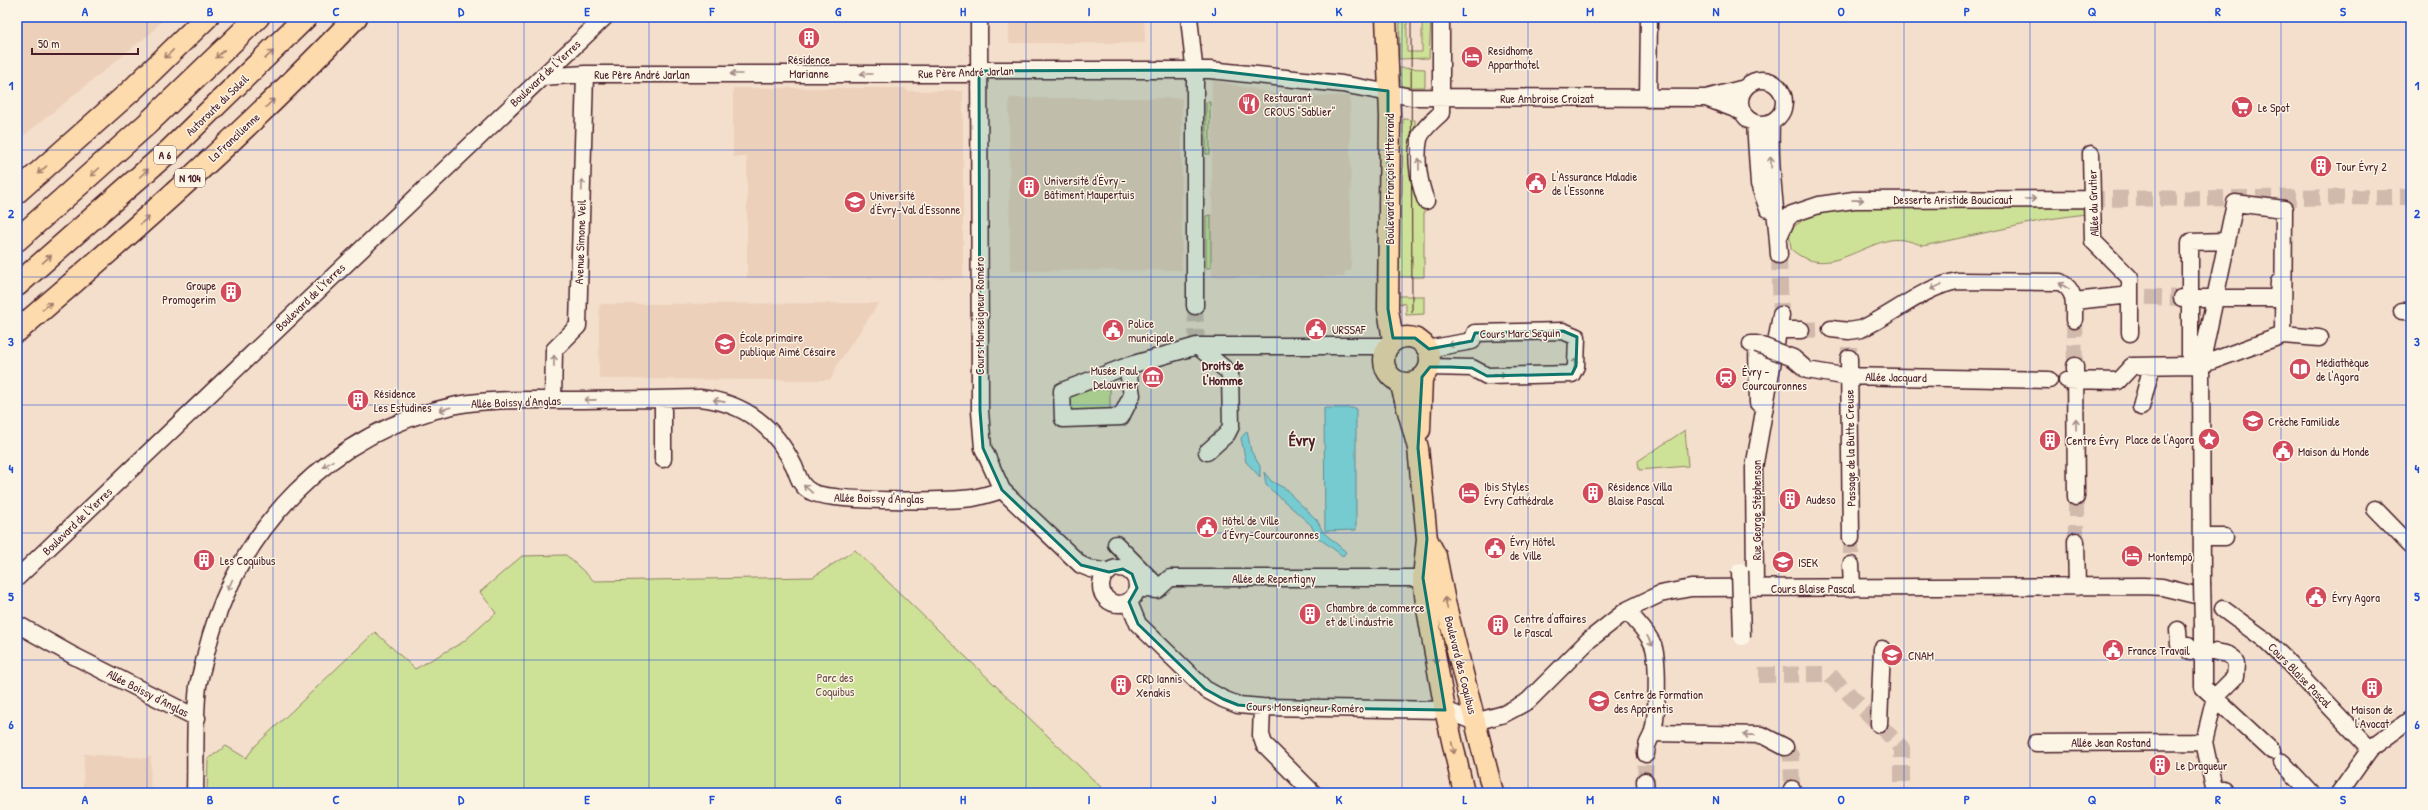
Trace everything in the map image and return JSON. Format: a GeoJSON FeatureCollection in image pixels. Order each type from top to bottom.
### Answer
{"type":"FeatureCollection","features":[{"type":"Feature","properties":{"kind":"highway"},"geometry":{"type":"LineString","coordinates":[[17,192],[132,90],[207,17]]}},
{"type":"Feature","properties":{"kind":"highway"},"geometry":{"type":"LineString","coordinates":[[17,240],[147,124],[258,17]]}},
{"type":"Feature","properties":{"kind":"highway","name":"Autoroute du Soleil"},"geometry":{"type":"LineString","coordinates":[[17,285],[169,151],[306,17]]}},
{"type":"Feature","properties":{"kind":"highway","name":"La Francilienne"},"geometry":{"type":"LineString","coordinates":[[17,331],[177,191],[263,110],[356,17]]}},
{"type":"Feature","properties":{"kind":"main road","name":"Boulevard François Mitterrand"},"geometry":{"type":"LineString","coordinates":[[1386,17],[1390,202],[1388,309],[1390,343]]}},
{"type":"Feature","properties":{"kind":"main road"},"geometry":{"type":"LineString","coordinates":[[1408,336],[1415,338],[1426,364],[1408,383],[1400,382],[1389,375],[1384,368],[1383,360],[1390,343],[1408,336]]}},
{"type":"Feature","properties":{"kind":"main road","name":"Boulevard des Coquibus"},"geometry":{"type":"LineString","coordinates":[[1418,448],[1426,364]]}},
{"type":"Feature","properties":{"kind":"main road","name":"Boulevard des Coquibus"},"geometry":{"type":"LineString","coordinates":[[1400,382],[1418,448],[1427,539],[1423,578],[1444,710],[1464,793]]}},
{"type":"Feature","properties":{"kind":"main road","name":"Boulevard des Coquibus"},"geometry":{"type":"LineString","coordinates":[[1427,539],[1436,556],[1493,793]]}},
{"type":"Feature","properties":{"kind":"street","name":"Boulevard de l'Yerres"},"geometry":{"type":"LineString","coordinates":[[17,578],[605,17]]}},
{"type":"Feature","properties":{"kind":"street","name":"Cours Monseigneur Roméro"},"geometry":{"type":"LineString","coordinates":[[979,17],[973,73],[980,432],[983,448],[1002,490],[1081,565],[1091,569],[1105,578],[1118,569],[1128,571],[1135,578],[1137,588]]}},
{"type":"Feature","properties":{"kind":"street"},"geometry":{"type":"LineString","coordinates":[[1189,17],[1195,70],[1195,306]]}},
{"type":"Feature","properties":{"kind":"street"},"geometry":{"type":"LineString","coordinates":[[1426,201],[1419,182],[1419,139],[1425,129],[1441,112],[1441,17]]}},
{"type":"Feature","properties":{"kind":"street"},"geometry":{"type":"LineString","coordinates":[[1648,98],[1649,17]]}},
{"type":"Feature","properties":{"kind":"street","name":"Rue Père André Jarlan"},"geometry":{"type":"LineString","coordinates":[[542,77],[585,74],[973,73],[1195,70],[1342,84],[1388,91]]}},
{"type":"Feature","properties":{"kind":"street","name":"Avenue Simone Veil"},"geometry":{"type":"LineString","coordinates":[[553,400],[554,350],[578,326],[585,74]]}},
{"type":"Feature","properties":{"kind":"street"},"geometry":{"type":"LineString","coordinates":[[1761,80],[1768,81],[1778,87],[1783,97],[1783,108],[1778,116],[1763,122],[1743,112],[1740,100],[1745,88],[1761,80]]}},
{"type":"Feature","properties":{"kind":"street","name":"Rue Ambroise Croizat"},"geometry":{"type":"LineString","coordinates":[[1388,91],[1411,98],[1706,98],[1745,88]]}},
{"type":"Feature","properties":{"kind":"street","name":"Rue Ambroise Croizat"},"geometry":{"type":"LineString","coordinates":[[1706,98],[1743,112]]}},
{"type":"Feature","properties":{"kind":"street"},"geometry":{"type":"LineString","coordinates":[[1763,122],[1758,174],[1776,222],[1778,247],[1787,219],[1792,214],[1819,205]]}},
{"type":"Feature","properties":{"kind":"street","name":"Allée du Grutier"},"geometry":{"type":"LineString","coordinates":[[2091,154],[2093,241],[2130,278],[2130,333]]}},
{"type":"Feature","properties":{"kind":"street","name":"Desserte Aristide Boucicaut"},"geometry":{"type":"LineString","coordinates":[[1819,205],[1854,200],[2088,199]]}},
{"type":"Feature","properties":{"kind":"street"},"geometry":{"type":"LineString","coordinates":[[1768,200],[1790,206],[1819,205]]}},
{"type":"Feature","properties":{"kind":"street"},"geometry":{"type":"LineString","coordinates":[[2196,365],[2215,298],[2235,203],[2284,209],[2283,335]]}},
{"type":"Feature","properties":{"kind":"street"},"geometry":{"type":"LineString","coordinates":[[2227,241],[2190,242],[2186,298],[2196,365],[2202,537],[2198,586],[2203,626],[2203,687],[2273,753],[2311,793]]}},
{"type":"Feature","properties":{"kind":"street"},"geometry":{"type":"LineString","coordinates":[[2186,298],[2278,298],[2280,277]]}},
{"type":"Feature","properties":{"kind":"street"},"geometry":{"type":"LineString","coordinates":[[1831,329],[1849,345],[1876,322],[1928,291],[1943,284],[1957,281],[2060,282],[2067,286],[2074,301],[2074,320]]}},
{"type":"Feature","properties":{"kind":"street"},"geometry":{"type":"LineString","coordinates":[[2074,301],[2122,296]]}},
{"type":"Feature","properties":{"kind":"street","name":"Rue George Stéphenson"},"geometry":{"type":"LineString","coordinates":[[1755,588],[1754,468],[1756,447],[1765,412],[1770,371],[1780,322],[1801,330]]}},
{"type":"Feature","properties":{"kind":"street","name":"Cours Marc Seguin"},"geometry":{"type":"LineString","coordinates":[[1426,364],[1472,368],[1487,376],[1572,374],[1576,366],[1577,337],[1563,331],[1475,333],[1472,341],[1472,368]]}},
{"type":"Feature","properties":{"kind":"street"},"geometry":{"type":"LineString","coordinates":[[2076,497],[2072,375],[2118,381],[2132,366],[2196,365],[2283,335],[2319,338]]}},
{"type":"Feature","properties":{"kind":"street","name":"Cours Marc Seguin"},"geometry":{"type":"LineString","coordinates":[[1426,364],[1472,341]]}},
{"type":"Feature","properties":{"kind":"street"},"geometry":{"type":"LineString","coordinates":[[1127,366],[1132,395],[1121,417],[1063,419],[1062,391],[1127,366],[1197,346],[1390,343]]}},
{"type":"Feature","properties":{"kind":"street","name":"Allée Jacquard"},"geometry":{"type":"LineString","coordinates":[[1751,459],[1753,432],[1758,421],[1754,344],[1793,358],[1808,370],[1843,376],[2049,380]]}},
{"type":"Feature","properties":{"kind":"street","name":"Passage de la Butte Creuse"},"geometry":{"type":"LineString","coordinates":[[1849,345],[1851,538]]}},
{"type":"Feature","properties":{"kind":"street"},"geometry":{"type":"LineString","coordinates":[[1197,346],[1230,374],[1231,426],[1228,434],[1207,452]]}},
{"type":"Feature","properties":{"kind":"street"},"geometry":{"type":"LineString","coordinates":[[2141,407],[2152,366]]}},
{"type":"Feature","properties":{"kind":"street","name":"Allée Boissy d'Anglas"},"geometry":{"type":"LineString","coordinates":[[17,624],[197,718],[198,686],[213,625],[232,581],[249,548],[276,512],[309,477],[380,432],[420,416],[457,405],[494,401],[700,398],[722,400],[741,408],[758,419],[776,437],[794,466],[800,481],[809,491],[820,496],[844,499],[972,498],[1002,490]]}},
{"type":"Feature","properties":{"kind":"street"},"geometry":{"type":"LineString","coordinates":[[663,399],[663,459]]}},
{"type":"Feature","properties":{"kind":"street"},"geometry":{"type":"LineString","coordinates":[[2375,510],[2411,546]]}},
{"type":"Feature","properties":{"kind":"street"},"geometry":{"type":"LineString","coordinates":[[2202,537],[2225,537]]}},
{"type":"Feature","properties":{"kind":"street"},"geometry":{"type":"LineString","coordinates":[[2076,541],[2077,587]]}},
{"type":"Feature","properties":{"kind":"street"},"geometry":{"type":"LineString","coordinates":[[1116,544],[1159,588]]}},
{"type":"Feature","properties":{"kind":"street"},"geometry":{"type":"LineString","coordinates":[[1851,565],[1852,588]]}},
{"type":"Feature","properties":{"kind":"street"},"geometry":{"type":"LineString","coordinates":[[1740,571],[1742,637]]}},
{"type":"Feature","properties":{"kind":"street"},"geometry":{"type":"LineString","coordinates":[[1105,578],[1103,593],[1108,601],[1118,604],[1129,602],[1134,596],[1137,588],[1159,588]]}},
{"type":"Feature","properties":{"kind":"street","name":"Allée de Repentigny"},"geometry":{"type":"LineString","coordinates":[[1159,588],[1170,578],[1416,578]]}},
{"type":"Feature","properties":{"kind":"street","name":"Cours Blaise Pascal"},"geometry":{"type":"LineString","coordinates":[[1476,722],[1514,711],[1528,700],[1589,640],[1627,610],[1660,594],[1691,588],[2198,586]]}},
{"type":"Feature","properties":{"kind":"street","name":"Cours Monseigneur Roméro"},"geometry":{"type":"LineString","coordinates":[[1129,602],[1138,624],[1205,689],[1238,705],[1262,708],[1444,710],[1476,722]]}},
{"type":"Feature","properties":{"kind":"street","name":"Cours Blaise Pascal"},"geometry":{"type":"LineString","coordinates":[[2223,609],[2269,643],[2370,749]]}},
{"type":"Feature","properties":{"kind":"street"},"geometry":{"type":"LineString","coordinates":[[1627,610],[1653,646],[1655,657],[1656,712],[1653,733],[1646,742],[1646,754]]}},
{"type":"Feature","properties":{"kind":"street"},"geometry":{"type":"LineString","coordinates":[[2178,630],[2179,645],[2188,645],[2190,652]]}},
{"type":"Feature","properties":{"kind":"street"},"geometry":{"type":"LineString","coordinates":[[1879,724],[1882,649]]}},
{"type":"Feature","properties":{"kind":"street"},"geometry":{"type":"LineString","coordinates":[[2216,652],[2227,654],[2233,658],[2237,671],[2236,677],[2214,697],[2204,742],[2214,788],[2224,789]]}},
{"type":"Feature","properties":{"kind":"street"},"geometry":{"type":"LineString","coordinates":[[1262,708],[1261,735],[1264,744],[1313,793]]}},
{"type":"Feature","properties":{"kind":"street"},"geometry":{"type":"LineString","coordinates":[[195,793],[197,718]]}},
{"type":"Feature","properties":{"kind":"street"},"geometry":{"type":"LineString","coordinates":[[2339,793],[2370,749],[2411,720]]}},
{"type":"Feature","properties":{"kind":"street"},"geometry":{"type":"LineString","coordinates":[[1653,733],[1762,735],[1785,747]]}},
{"type":"Feature","properties":{"kind":"street","name":"Allée Jean Rostand"},"geometry":{"type":"LineString","coordinates":[[2036,743],[2204,742]]}},
{"type":"Feature","properties":{"kind":"highlighted area"},"geometry":{"type":"Polygon","coordinates":[[[1210,70],[1388,91],[1388,309],[1393,338],[1415,338],[1429,349],[1472,341],[1475,333],[1563,331],[1577,337],[1576,366],[1572,374],[1487,376],[1472,368],[1430,367],[1422,377],[1418,448],[1427,539],[1423,578],[1445,710],[1262,707],[1238,705],[1223,699],[1205,689],[1138,624],[1129,602],[1137,588],[1132,574],[1123,569],[1109,572],[1081,565],[1002,490],[983,448],[980,411],[979,71],[1210,70]]]}},
{"type":"Feature","properties":{"kind":"shaded area"},"geometry":{"type":"Polygon","coordinates":[[[17,17],[165,17],[152,32],[17,141],[17,17]]]}},
{"type":"Feature","properties":{"kind":"shaded area"},"geometry":{"type":"Polygon","coordinates":[[[1009,17],[1144,17],[1145,43],[1009,43],[1009,17]]]}},
{"type":"Feature","properties":{"kind":"shaded area"},"geometry":{"type":"Polygon","coordinates":[[[1212,80],[1282,95],[1350,96],[1351,271],[1345,271],[1344,277],[1212,277],[1212,80]]]}},
{"type":"Feature","properties":{"kind":"shaded area","name":"Université d'Évry-Val d'Essonne"},"geometry":{"type":"Polygon","coordinates":[[[733,88],[906,88],[907,91],[963,91],[963,278],[747,278],[747,157],[733,157],[733,88]]]}},
{"type":"Feature","properties":{"kind":"shaded area","name":"Université d'Évry - Bâtiment Maupertuis"},"geometry":{"type":"Polygon","coordinates":[[[1009,98],[1182,98],[1182,270],[1010,271],[1009,98]]]}},
{"type":"Feature","properties":{"kind":"shaded area","name":"École primaire publique Aimé Césaire"},"geometry":{"type":"Polygon","coordinates":[[[879,303],[837,365],[831,380],[601,379],[599,377],[599,306],[602,304],[879,303]]]}},
{"type":"Feature","properties":{"kind":"shaded area"},"geometry":{"type":"Polygon","coordinates":[[[84,754],[146,758],[151,756],[150,793],[83,793],[84,754]]]}},
{"type":"Feature","properties":{"kind":"green space"},"geometry":{"type":"Polygon","coordinates":[[[1400,17],[1407,17],[1407,52],[1422,52],[1422,17],[1431,17],[1429,58],[1399,59],[1400,17]]]}},
{"type":"Feature","properties":{"kind":"green space"},"geometry":{"type":"Polygon","coordinates":[[[1399,68],[1425,69],[1425,87],[1404,87],[1401,84],[1399,68]]]}},
{"type":"Feature","properties":{"kind":"green space"},"geometry":{"type":"Polygon","coordinates":[[[1206,102],[1210,102],[1210,154],[1206,154],[1206,102]]]}},
{"type":"Feature","properties":{"kind":"green space"},"geometry":{"type":"Polygon","coordinates":[[[1403,119],[1415,120],[1416,189],[1424,203],[1424,277],[1397,277],[1396,213],[1402,193],[1403,119]]]}},
{"type":"Feature","properties":{"kind":"green space"},"geometry":{"type":"Polygon","coordinates":[[[1859,207],[2086,208],[2085,214],[2049,219],[1923,246],[1907,241],[1890,240],[1828,261],[1816,261],[1803,258],[1791,249],[1789,231],[1806,218],[1829,210],[1859,207]]]}},
{"type":"Feature","properties":{"kind":"green space"},"geometry":{"type":"Polygon","coordinates":[[[1211,215],[1211,268],[1206,268],[1206,216],[1211,215]]]}},
{"type":"Feature","properties":{"kind":"green space"},"geometry":{"type":"Polygon","coordinates":[[[1397,296],[1424,296],[1424,314],[1406,315],[1406,304],[1397,303],[1397,296]]]}},
{"type":"Feature","properties":{"kind":"green space"},"geometry":{"type":"Polygon","coordinates":[[[1110,389],[1110,409],[1064,411],[1063,391],[1110,389]]]}},
{"type":"Feature","properties":{"kind":"green space"},"geometry":{"type":"Polygon","coordinates":[[[1685,430],[1688,466],[1639,470],[1638,461],[1685,430]]]}},
{"type":"Feature","properties":{"kind":"green space","name":"Parc des Coquibus"},"geometry":{"type":"Polygon","coordinates":[[[855,550],[1107,793],[207,793],[208,759],[226,746],[246,758],[256,745],[375,632],[415,669],[463,642],[496,613],[480,592],[522,556],[566,555],[594,581],[813,577],[855,550]]]}},
{"type":"Feature","properties":{"kind":"water"},"geometry":{"type":"Polygon","coordinates":[[[1324,408],[1356,408],[1356,530],[1325,531],[1324,408]]]}},
{"type":"Feature","properties":{"kind":"water"},"geometry":{"type":"Polygon","coordinates":[[[1247,431],[1251,451],[1260,466],[1260,477],[1246,462],[1241,438],[1247,431]]]}},
{"type":"Feature","properties":{"kind":"water"},"geometry":{"type":"Polygon","coordinates":[[[1264,472],[1271,481],[1288,490],[1292,496],[1317,520],[1323,532],[1346,552],[1343,556],[1316,536],[1311,525],[1266,485],[1264,472]]]}},
{"type":"Feature","properties":{"kind":"tunnel"},"geometry":{"type":"LineString","coordinates":[[2088,199],[2411,197]]}},
{"type":"Feature","properties":{"kind":"tunnel"},"geometry":{"type":"LineString","coordinates":[[1779,255],[1781,315]]}},
{"type":"Feature","properties":{"kind":"tunnel"},"geometry":{"type":"LineString","coordinates":[[2122,296],[2182,298]]}},
{"type":"Feature","properties":{"kind":"tunnel"},"geometry":{"type":"LineString","coordinates":[[1195,306],[1197,346]]}},
{"type":"Feature","properties":{"kind":"tunnel"},"geometry":{"type":"LineString","coordinates":[[2074,320],[2075,366]]}},
{"type":"Feature","properties":{"kind":"tunnel"},"geometry":{"type":"LineString","coordinates":[[1801,330],[1831,329]]}},
{"type":"Feature","properties":{"kind":"tunnel"},"geometry":{"type":"LineString","coordinates":[[1849,347],[1849,358]]}},
{"type":"Feature","properties":{"kind":"tunnel"},"geometry":{"type":"LineString","coordinates":[[2076,497],[2076,541]]}},
{"type":"Feature","properties":{"kind":"tunnel"},"geometry":{"type":"LineString","coordinates":[[1851,538],[1851,565]]}},
{"type":"Feature","properties":{"kind":"tunnel"},"geometry":{"type":"LineString","coordinates":[[2195,595],[2223,609]]}},
{"type":"Feature","properties":{"kind":"tunnel"},"geometry":{"type":"LineString","coordinates":[[1759,675],[1829,674],[1902,748],[1902,793]]}},
{"type":"Feature","properties":{"kind":"tunnel"},"geometry":{"type":"LineString","coordinates":[[1785,747],[1791,756],[1792,789]]}},
{"type":"Feature","properties":{"kind":"tunnel"},"geometry":{"type":"LineString","coordinates":[[1645,781],[1646,754]]}},
{"type":"Feature","properties":{"kind":"tram line"},"geometry":{"type":"LineString","coordinates":[[1411,17],[1412,312]]}},
{"type":"Feature","properties":{"kind":"place","name":"Résidence Marianne"},"geometry":{"type":"Point","coordinates":[809,38]}},
{"type":"Feature","properties":{"kind":"place","name":"Residhome Apparthotel"},"geometry":{"type":"Point","coordinates":[1472,57]}},
{"type":"Feature","properties":{"kind":"place","name":"Restaurant CROUS \"Sablier\""},"geometry":{"type":"Point","coordinates":[1249,104]}},
{"type":"Feature","properties":{"kind":"place","name":"Le Spot"},"geometry":{"type":"Point","coordinates":[2242,107]}},
{"type":"Feature","properties":{"kind":"place","name":"Tour Évry 2"},"geometry":{"type":"Point","coordinates":[2321,166]}},
{"type":"Feature","properties":{"kind":"place","name":"L'Assurance Maladie de l'Essonne"},"geometry":{"type":"Point","coordinates":[1536,183]}},
{"type":"Feature","properties":{"kind":"place","name":"Université d'Évry - Bâtiment Maupertuis"},"geometry":{"type":"Point","coordinates":[1029,187]}},
{"type":"Feature","properties":{"kind":"place","name":"Université d'Évry-Val d'Essonne"},"geometry":{"type":"Point","coordinates":[855,202]}},
{"type":"Feature","properties":{"kind":"place","name":"Groupe Promogerim"},"geometry":{"type":"Point","coordinates":[231,292]}},
{"type":"Feature","properties":{"kind":"place","name":"URSSAF"},"geometry":{"type":"Point","coordinates":[1316,329]}},
{"type":"Feature","properties":{"kind":"place","name":"Police municipale"},"geometry":{"type":"Point","coordinates":[1113,330]}},
{"type":"Feature","properties":{"kind":"place","name":"École primaire publique Aimé Césaire"},"geometry":{"type":"Point","coordinates":[725,344]}},
{"type":"Feature","properties":{"kind":"place","name":"Médiathèque de l'Agora"},"geometry":{"type":"Point","coordinates":[2300,369]}},
{"type":"Feature","properties":{"kind":"place","name":"Musée Paul Delouvrier"},"geometry":{"type":"Point","coordinates":[1153,377]}},
{"type":"Feature","properties":{"kind":"place","name":"Évry - Courcouronnes"},"geometry":{"type":"Point","coordinates":[1726,378]}},
{"type":"Feature","properties":{"kind":"place","name":"Résidence Les Estudines"},"geometry":{"type":"Point","coordinates":[358,400]}},
{"type":"Feature","properties":{"kind":"place","name":"Crèche Familiale"},"geometry":{"type":"Point","coordinates":[2253,421]}},
{"type":"Feature","properties":{"kind":"place","name":"Place de l'Agora"},"geometry":{"type":"Point","coordinates":[2209,439]}},
{"type":"Feature","properties":{"kind":"place","name":"Centre Évry"},"geometry":{"type":"Point","coordinates":[2050,440]}},
{"type":"Feature","properties":{"kind":"place","name":"Maison du Monde"},"geometry":{"type":"Point","coordinates":[2283,451]}},
{"type":"Feature","properties":{"kind":"place","name":"Ibis Styles Évry Cathédrale"},"geometry":{"type":"Point","coordinates":[1469,493]}},
{"type":"Feature","properties":{"kind":"place","name":"Résidence Villa Blaise Pascal"},"geometry":{"type":"Point","coordinates":[1593,493]}},
{"type":"Feature","properties":{"kind":"place","name":"Audeso"},"geometry":{"type":"Point","coordinates":[1790,499]}},
{"type":"Feature","properties":{"kind":"place","name":"Hôtel de Ville d’Évry-Courcouronnes"},"geometry":{"type":"Point","coordinates":[1207,527]}},
{"type":"Feature","properties":{"kind":"place","name":"Évry Hôtel de Ville"},"geometry":{"type":"Point","coordinates":[1495,548]}},
{"type":"Feature","properties":{"kind":"place","name":"Montempô"},"geometry":{"type":"Point","coordinates":[2132,556]}},
{"type":"Feature","properties":{"kind":"place","name":"Les Coquibus"},"geometry":{"type":"Point","coordinates":[204,560]}},
{"type":"Feature","properties":{"kind":"place","name":"ISEK"},"geometry":{"type":"Point","coordinates":[1783,562]}},
{"type":"Feature","properties":{"kind":"place","name":"Évry Agora"},"geometry":{"type":"Point","coordinates":[2316,597]}},
{"type":"Feature","properties":{"kind":"place","name":"Chambre de commerce et de l'industrie"},"geometry":{"type":"Point","coordinates":[1310,614]}},
{"type":"Feature","properties":{"kind":"place","name":"Centre d'affaires le Pascal"},"geometry":{"type":"Point","coordinates":[1498,625]}},
{"type":"Feature","properties":{"kind":"place","name":"France Travail"},"geometry":{"type":"Point","coordinates":[2113,650]}},
{"type":"Feature","properties":{"kind":"place","name":"CNAM"},"geometry":{"type":"Point","coordinates":[1892,655]}},
{"type":"Feature","properties":{"kind":"place","name":"CRD Iannis Xenakis"},"geometry":{"type":"Point","coordinates":[1121,685]}},
{"type":"Feature","properties":{"kind":"place","name":"Maison de l'Avocat"},"geometry":{"type":"Point","coordinates":[2372,688]}},
{"type":"Feature","properties":{"kind":"place","name":"Centre de Formation des Apprentis"},"geometry":{"type":"Point","coordinates":[1599,701]}},
{"type":"Feature","properties":{"kind":"place","name":"Le Dragueur"},"geometry":{"type":"Point","coordinates":[2160,765]}},
{"type":"Feature","properties":{"kind":"district","name":"Droits de l'Homme"},"geometry":{"type":"Point","coordinates":[1223,372]}},
{"type":"Feature","properties":{"kind":"district","name":"Évry"},"geometry":{"type":"Point","coordinates":[1302,440]}}]}
